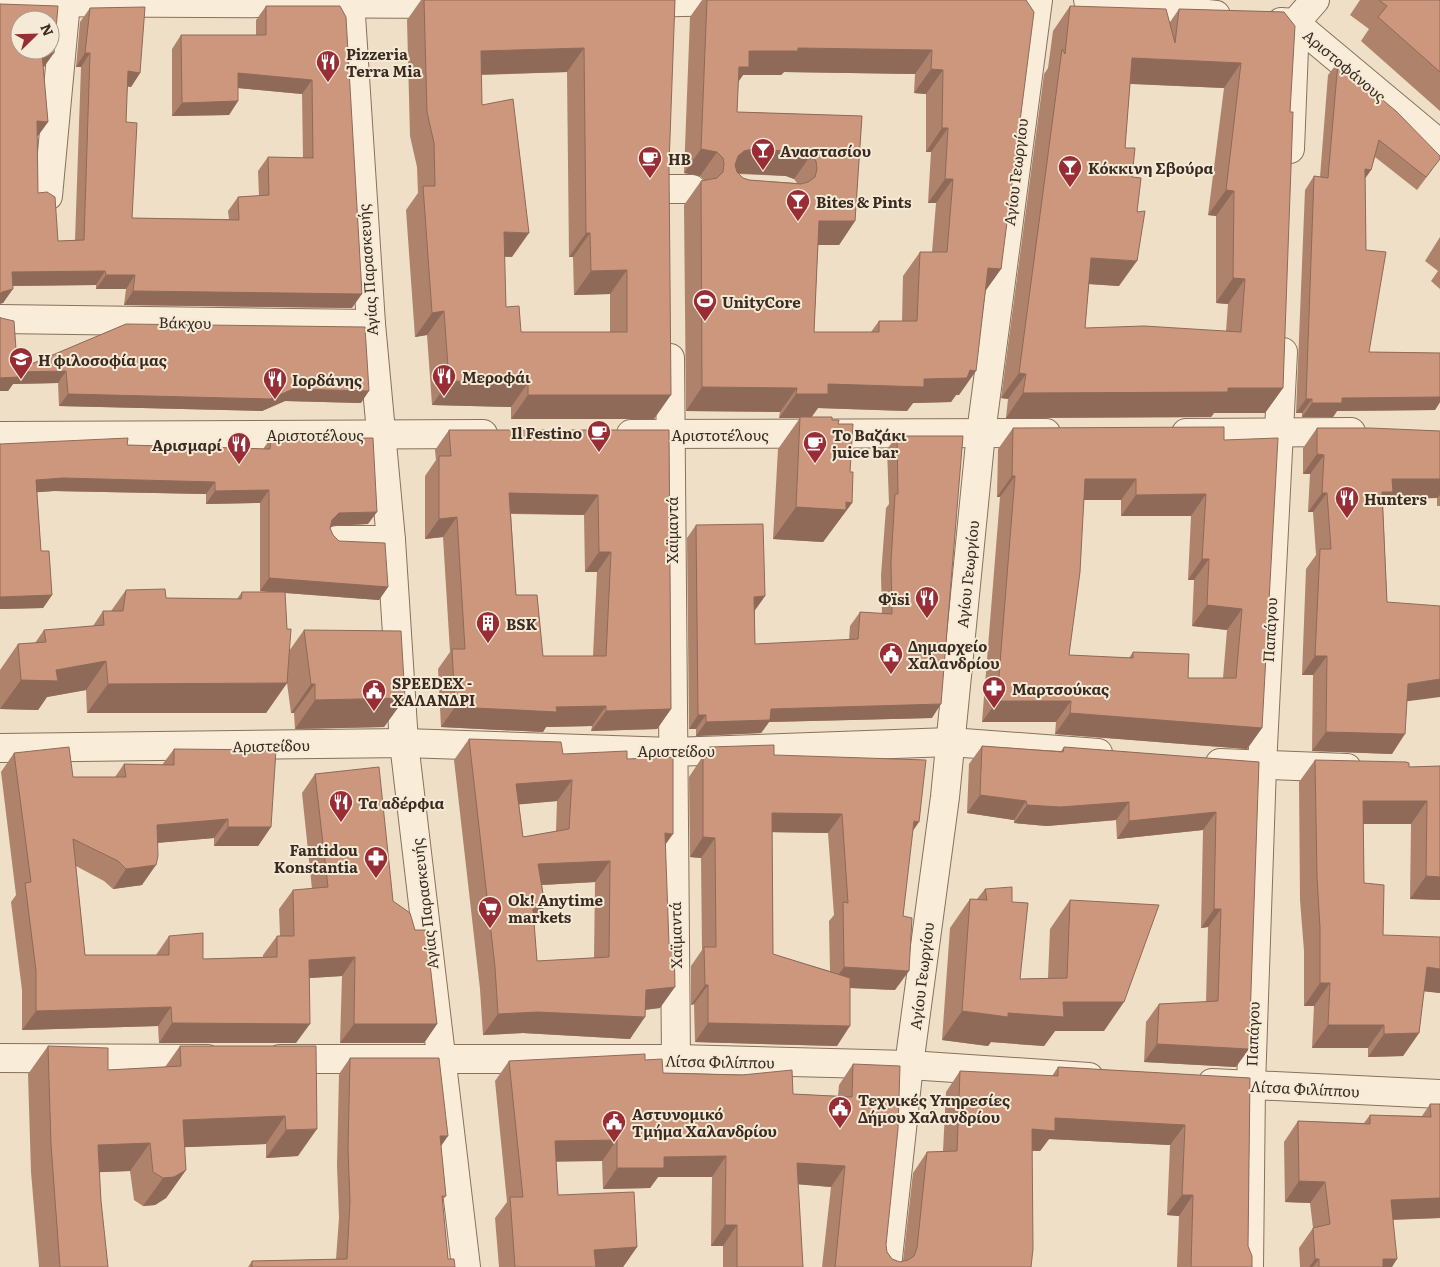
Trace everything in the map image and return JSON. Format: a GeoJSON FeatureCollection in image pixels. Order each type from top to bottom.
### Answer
{"type":"FeatureCollection","features":[{"type":"Feature","properties":{"kind":"street"},"geometry":{"type":"LineString","coordinates":[[615,3],[779,0]]}},
{"type":"Feature","properties":{"kind":"street","name":"Αγίου Γεωργίου"},"geometry":{"type":"LineString","coordinates":[[887,1267],[909,1065],[950,742],[982,433],[1038,0]]}},
{"type":"Feature","properties":{"kind":"street","name":"Αριστοφάνους"},"geometry":{"type":"LineString","coordinates":[[1088,0],[1295,23],[1440,144]]}},
{"type":"Feature","properties":{"kind":"street"},"geometry":{"type":"LineString","coordinates":[[1289,173],[1295,23],[1314,0]]}},
{"type":"Feature","properties":{"kind":"street"},"geometry":{"type":"LineString","coordinates":[[674,1],[674,32]]}},
{"type":"Feature","properties":{"kind":"street"},"geometry":{"type":"LineString","coordinates":[[0,2],[485,4]]}},
{"type":"Feature","properties":{"kind":"street"},"geometry":{"type":"LineString","coordinates":[[48,196],[66,2]]}},
{"type":"Feature","properties":{"kind":"street","name":"Αγίας Παρασκευής"},"geometry":{"type":"LineString","coordinates":[[350,2],[371,324],[391,540],[404,743],[466,1267]]}},
{"type":"Feature","properties":{"kind":"street"},"geometry":{"type":"LineString","coordinates":[[668,218],[676,182]]}},
{"type":"Feature","properties":{"kind":"street","name":"Βάκχου"},"geometry":{"type":"LineString","coordinates":[[0,319],[371,324]]}},
{"type":"Feature","properties":{"kind":"street","name":"Παπάγου"},"geometry":{"type":"LineString","coordinates":[[1249,1267],[1251,1085],[1262,766],[1284,323]]}},
{"type":"Feature","properties":{"kind":"street","name":"Χαϊμαντά"},"geometry":{"type":"LineString","coordinates":[[669,336],[676,1059]]}},
{"type":"Feature","properties":{"kind":"street"},"geometry":{"type":"LineString","coordinates":[[1163,433],[1374,432]]}},
{"type":"Feature","properties":{"kind":"street","name":"Αριστοτέλους"},"geometry":{"type":"LineString","coordinates":[[602,434],[1075,433]]}},
{"type":"Feature","properties":{"kind":"street","name":"Αριστοτέλους"},"geometry":{"type":"LineString","coordinates":[[0,436],[504,434]]}},
{"type":"Feature","properties":{"kind":"street"},"geometry":{"type":"LineString","coordinates":[[337,540],[391,540]]}},
{"type":"Feature","properties":{"kind":"street","name":"Αριστείδου"},"geometry":{"type":"LineString","coordinates":[[0,748],[404,743],[672,752],[950,742],[1126,755]]}},
{"type":"Feature","properties":{"kind":"street"},"geometry":{"type":"LineString","coordinates":[[1194,761],[1262,766],[1371,769]]}},
{"type":"Feature","properties":{"kind":"street","name":"Λίτσα Φιλίππου"},"geometry":{"type":"LineString","coordinates":[[0,1058],[676,1059],[909,1065],[1115,1078]]}},
{"type":"Feature","properties":{"kind":"street","name":"Λίτσα Φιλίππου"},"geometry":{"type":"LineString","coordinates":[[1183,1082],[1440,1094]]}},
{"type":"Feature","properties":{"kind":"building"},"geometry":{"type":"Polygon","coordinates":[[[424,0],[675,0],[669,165],[671,395],[528,395],[528,383],[449,381],[444,311],[432,313],[423,186],[435,186],[434,143],[427,112],[424,0]],[[584,48],[481,51],[482,105],[513,99],[529,233],[504,232],[506,307],[519,306],[521,332],[627,332],[627,270],[591,271],[590,233],[586,233],[584,48]]]}},
{"type":"Feature","properties":{"kind":"building"},"geometry":{"type":"Polygon","coordinates":[[[707,0],[1026,0],[1034,12],[1001,269],[988,268],[976,371],[970,370],[967,378],[924,379],[924,387],[828,384],[828,394],[796,394],[797,388],[702,387],[701,181],[717,178],[723,172],[724,164],[723,158],[717,152],[701,149],[707,0]],[[798,48],[798,51],[749,51],[749,67],[739,67],[737,112],[862,116],[855,221],[819,221],[814,332],[879,332],[879,321],[917,321],[920,252],[947,252],[953,179],[945,179],[948,128],[942,128],[943,70],[931,69],[932,50],[798,48]],[[752,149],[744,151],[738,156],[735,165],[737,172],[743,178],[801,184],[815,177],[816,161],[811,155],[803,152],[752,149]]]}},
{"type":"Feature","properties":{"kind":"building"},"geometry":{"type":"Polygon","coordinates":[[[1379,0],[1440,0],[1440,72],[1378,17],[1387,6],[1379,0]]]}},
{"type":"Feature","properties":{"kind":"building"},"geometry":{"type":"Polygon","coordinates":[[[0,4],[58,6],[58,10],[10,10],[10,60],[43,60],[48,122],[37,121],[38,193],[47,192],[55,197],[58,241],[84,240],[90,53],[85,53],[90,8],[145,7],[140,73],[128,71],[126,122],[137,123],[132,218],[239,220],[238,197],[269,195],[268,157],[313,158],[312,80],[238,73],[238,101],[182,103],[181,35],[266,35],[266,6],[340,6],[346,17],[362,294],[133,291],[135,275],[106,275],[105,271],[12,272],[13,289],[0,294],[0,4]]]}},
{"type":"Feature","properties":{"kind":"building"},"geometry":{"type":"Polygon","coordinates":[[[1070,6],[1166,9],[1175,43],[1179,9],[1284,12],[1295,26],[1290,112],[1293,112],[1283,388],[1228,388],[1228,392],[1023,393],[1026,374],[1019,373],[1062,49],[1065,54],[1070,6]],[[1132,58],[1125,148],[1135,148],[1132,177],[1141,178],[1137,212],[1145,211],[1137,261],[1091,258],[1085,328],[1144,326],[1241,332],[1245,279],[1233,278],[1234,191],[1226,190],[1241,63],[1132,58]]]}},
{"type":"Feature","properties":{"kind":"building"},"geometry":{"type":"Polygon","coordinates":[[[1338,62],[1397,112],[1440,156],[1440,159],[1426,177],[1379,140],[1371,170],[1365,169],[1366,250],[1386,252],[1369,352],[1440,353],[1440,397],[1342,398],[1342,403],[1312,403],[1312,399],[1306,399],[1314,176],[1328,178],[1338,62]]]}},
{"type":"Feature","properties":{"kind":"building"},"geometry":{"type":"Polygon","coordinates":[[[0,317],[14,321],[18,377],[0,378],[0,317]]]}},
{"type":"Feature","properties":{"kind":"building"},"geometry":{"type":"Polygon","coordinates":[[[126,324],[365,327],[369,391],[293,389],[270,399],[68,394],[66,371],[18,372],[17,370],[126,324]]]}},
{"type":"Feature","properties":{"kind":"building"},"geometry":{"type":"Polygon","coordinates":[[[800,417],[832,417],[832,420],[839,420],[838,424],[853,424],[850,472],[853,472],[852,503],[846,502],[846,510],[796,507],[800,417]]]}},
{"type":"Feature","properties":{"kind":"building"},"geometry":{"type":"Polygon","coordinates":[[[1224,427],[1224,440],[1278,438],[1262,728],[1070,713],[1071,701],[997,701],[1015,476],[1012,476],[1013,428],[1224,427]],[[1085,479],[1080,572],[1069,655],[1133,658],[1133,652],[1189,654],[1188,678],[1236,678],[1242,609],[1207,605],[1209,559],[1202,559],[1206,494],[1136,495],[1136,479],[1085,479]]]}},
{"type":"Feature","properties":{"kind":"building"},"geometry":{"type":"Polygon","coordinates":[[[1317,428],[1440,431],[1440,479],[1392,479],[1393,492],[1382,492],[1387,602],[1440,606],[1440,679],[1408,684],[1405,734],[1326,732],[1327,656],[1315,656],[1320,549],[1331,549],[1327,493],[1322,493],[1324,455],[1317,454],[1317,428]]]}},
{"type":"Feature","properties":{"kind":"building"},"geometry":{"type":"Polygon","coordinates":[[[449,430],[669,430],[671,709],[606,711],[606,706],[556,707],[557,712],[455,707],[452,649],[465,649],[457,517],[439,519],[439,456],[451,456],[449,430]],[[509,493],[516,595],[537,595],[543,656],[606,656],[611,552],[599,552],[598,495],[509,493]]]}},
{"type":"Feature","properties":{"kind":"building"},"geometry":{"type":"Polygon","coordinates":[[[897,436],[963,436],[941,704],[771,709],[770,720],[706,722],[706,715],[698,715],[696,525],[763,524],[765,596],[754,597],[755,644],[858,639],[860,612],[892,614],[891,562],[895,494],[898,494],[897,436]]]}},
{"type":"Feature","properties":{"kind":"building"},"geometry":{"type":"Polygon","coordinates":[[[128,438],[127,445],[270,449],[271,438],[373,438],[377,512],[339,513],[332,520],[330,528],[333,535],[339,541],[385,543],[388,587],[269,578],[269,490],[215,491],[215,482],[63,478],[36,480],[41,551],[49,551],[52,595],[0,597],[0,444],[128,438]]]}},
{"type":"Feature","properties":{"kind":"building"},"geometry":{"type":"Polygon","coordinates":[[[165,589],[166,598],[241,599],[242,592],[285,592],[287,629],[291,629],[287,683],[108,684],[106,661],[56,670],[58,681],[21,680],[18,644],[46,642],[44,630],[104,625],[103,611],[123,611],[126,590],[165,589]]]}},
{"type":"Feature","properties":{"kind":"building"},"geometry":{"type":"Polygon","coordinates":[[[304,630],[401,631],[405,698],[315,700],[315,684],[311,684],[304,630]]]}},
{"type":"Feature","properties":{"kind":"building"},"geometry":{"type":"Polygon","coordinates":[[[469,739],[561,742],[563,754],[627,751],[627,759],[673,757],[673,834],[665,833],[669,944],[674,944],[675,987],[646,990],[645,1017],[538,1012],[498,1014],[495,967],[469,739]],[[572,780],[516,784],[523,837],[569,829],[572,780]],[[610,861],[538,864],[545,906],[533,909],[537,961],[609,957],[610,861]]]}},
{"type":"Feature","properties":{"kind":"building"},"geometry":{"type":"Polygon","coordinates":[[[774,745],[774,755],[926,760],[919,822],[914,821],[903,916],[912,918],[909,971],[844,967],[843,902],[848,903],[842,814],[772,813],[773,954],[850,978],[850,1026],[708,1023],[708,985],[705,985],[704,947],[716,947],[715,838],[703,837],[703,757],[709,757],[709,747],[774,745]]]}},
{"type":"Feature","properties":{"kind":"building"},"geometry":{"type":"Polygon","coordinates":[[[982,746],[1063,752],[1064,747],[1259,762],[1249,1049],[1157,1044],[1159,1004],[1218,1001],[1221,909],[1214,909],[1216,812],[1129,821],[1129,802],[1060,807],[1027,805],[1026,801],[980,795],[982,746]]]}},
{"type":"Feature","properties":{"kind":"building"},"geometry":{"type":"Polygon","coordinates":[[[69,747],[73,777],[126,777],[124,764],[174,765],[174,749],[276,750],[271,827],[228,827],[228,819],[157,825],[158,856],[156,865],[126,869],[118,861],[73,839],[85,955],[169,955],[169,936],[203,933],[203,959],[277,957],[277,936],[294,936],[293,890],[328,887],[315,774],[379,767],[393,901],[410,913],[415,930],[426,930],[437,1024],[354,1024],[355,957],[309,960],[310,1024],[172,1023],[171,1007],[36,1011],[36,971],[25,883],[31,882],[14,753],[69,747]]]}},
{"type":"Feature","properties":{"kind":"building"},"geometry":{"type":"Polygon","coordinates":[[[1315,760],[1406,762],[1409,763],[1409,767],[1440,766],[1440,877],[1426,876],[1427,801],[1363,801],[1364,883],[1384,885],[1383,935],[1440,937],[1440,969],[1427,967],[1419,1033],[1384,1034],[1384,1025],[1328,1025],[1330,983],[1320,983],[1315,760]]]}},
{"type":"Feature","properties":{"kind":"building"},"geometry":{"type":"Polygon","coordinates":[[[1012,887],[1012,902],[1028,903],[1020,979],[1067,978],[1070,900],[1159,905],[1124,1002],[1063,1002],[1064,1017],[1008,1013],[1008,1017],[962,1011],[970,899],[987,900],[985,889],[1012,887]]]}},
{"type":"Feature","properties":{"kind":"building"},"geometry":{"type":"Polygon","coordinates":[[[48,1046],[108,1048],[108,1070],[181,1066],[180,1046],[316,1046],[317,1129],[286,1130],[285,1116],[183,1120],[186,1170],[174,1177],[163,1178],[153,1172],[150,1143],[98,1145],[101,1201],[108,1267],[60,1267],[51,1145],[48,1046]]]}},
{"type":"Feature","properties":{"kind":"building"},"geometry":{"type":"Polygon","coordinates":[[[645,1054],[645,1060],[662,1059],[663,1073],[742,1075],[792,1070],[793,1094],[852,1097],[853,1064],[900,1066],[898,1129],[886,1245],[887,1252],[892,1259],[900,1262],[914,1256],[917,1248],[927,1152],[957,1151],[960,1071],[1058,1076],[1058,1067],[1250,1078],[1248,1246],[1252,1256],[1252,1267],[1191,1267],[1193,1195],[1182,1195],[1185,1125],[1055,1118],[1055,1131],[1032,1129],[1033,1249],[1031,1267],[835,1267],[845,1166],[797,1163],[803,1267],[737,1267],[737,1225],[725,1225],[726,1156],[664,1157],[664,1168],[617,1168],[617,1140],[555,1141],[558,1195],[634,1192],[637,1247],[594,1250],[596,1267],[515,1267],[510,1197],[523,1197],[509,1061],[645,1054]]]}},
{"type":"Feature","properties":{"kind":"building"},"geometry":{"type":"Polygon","coordinates":[[[350,1058],[439,1058],[448,1136],[440,1136],[446,1196],[442,1196],[448,1259],[454,1259],[455,1267],[252,1267],[252,1261],[347,1259],[350,1201],[348,1149],[350,1058]]]}},
{"type":"Feature","properties":{"kind":"building"},"geometry":{"type":"Polygon","coordinates":[[[1430,1104],[1440,1104],[1440,1198],[1391,1200],[1397,1259],[1383,1259],[1383,1267],[1319,1267],[1319,1259],[1315,1259],[1313,1228],[1330,1224],[1325,1182],[1299,1181],[1298,1121],[1370,1124],[1370,1115],[1431,1117],[1430,1104]]]}},
{"type":"Feature","properties":{"kind":"place","name":"Pizzeria Terra Mia"},"geometry":{"type":"Point","coordinates":[328,83]}},
{"type":"Feature","properties":{"kind":"place","name":"Αναστασίου"},"geometry":{"type":"Point","coordinates":[763,171]}},
{"type":"Feature","properties":{"kind":"place","name":"HB"},"geometry":{"type":"Point","coordinates":[650,179]}},
{"type":"Feature","properties":{"kind":"place","name":"Κόκκινη Σβούρα"},"geometry":{"type":"Point","coordinates":[1070,188]}},
{"type":"Feature","properties":{"kind":"place","name":"Bites & Pints"},"geometry":{"type":"Point","coordinates":[798,222]}},
{"type":"Feature","properties":{"kind":"place","name":"UnityCore"},"geometry":{"type":"Point","coordinates":[705,322]}},
{"type":"Feature","properties":{"kind":"place","name":"Η φιλοσοφία μας"},"geometry":{"type":"Point","coordinates":[21,380]}},
{"type":"Feature","properties":{"kind":"place","name":"Μεροφάι"},"geometry":{"type":"Point","coordinates":[444,397]}},
{"type":"Feature","properties":{"kind":"place","name":"Ιορδάνης"},"geometry":{"type":"Point","coordinates":[275,400]}},
{"type":"Feature","properties":{"kind":"place","name":"Il Festino"},"geometry":{"type":"Point","coordinates":[599,453]}},
{"type":"Feature","properties":{"kind":"place","name":"Το Βαζάκι juice bar"},"geometry":{"type":"Point","coordinates":[815,464]}},
{"type":"Feature","properties":{"kind":"place","name":"Αρισμαρί"},"geometry":{"type":"Point","coordinates":[239,465]}},
{"type":"Feature","properties":{"kind":"place","name":"Hunters"},"geometry":{"type":"Point","coordinates":[1347,519]}},
{"type":"Feature","properties":{"kind":"place","name":"Φïsi"},"geometry":{"type":"Point","coordinates":[927,619]}},
{"type":"Feature","properties":{"kind":"place","name":"BSK"},"geometry":{"type":"Point","coordinates":[488,644]}},
{"type":"Feature","properties":{"kind":"place","name":"Δημαρχείο Χαλανδρίου"},"geometry":{"type":"Point","coordinates":[891,675]}},
{"type":"Feature","properties":{"kind":"place","name":"Μαρτσούκας"},"geometry":{"type":"Point","coordinates":[994,709]}},
{"type":"Feature","properties":{"kind":"place","name":"SPEEDEX - ΧΑΛΑΝΔΡΙ"},"geometry":{"type":"Point","coordinates":[374,712]}},
{"type":"Feature","properties":{"kind":"place","name":"Τα αδέρφια"},"geometry":{"type":"Point","coordinates":[341,823]}},
{"type":"Feature","properties":{"kind":"place","name":"Fantidou Konstantia"},"geometry":{"type":"Point","coordinates":[376,879]}},
{"type":"Feature","properties":{"kind":"place","name":"Ok! Anytime markets"},"geometry":{"type":"Point","coordinates":[490,929]}},
{"type":"Feature","properties":{"kind":"place","name":"Τεχνικές Υπηρεσίες Δήμου Χαλανδρίου"},"geometry":{"type":"Point","coordinates":[840,1129]}},
{"type":"Feature","properties":{"kind":"place","name":"Αστυνομικό Τμήμα Χαλανδρίου"},"geometry":{"type":"Point","coordinates":[614,1143]}}]}
